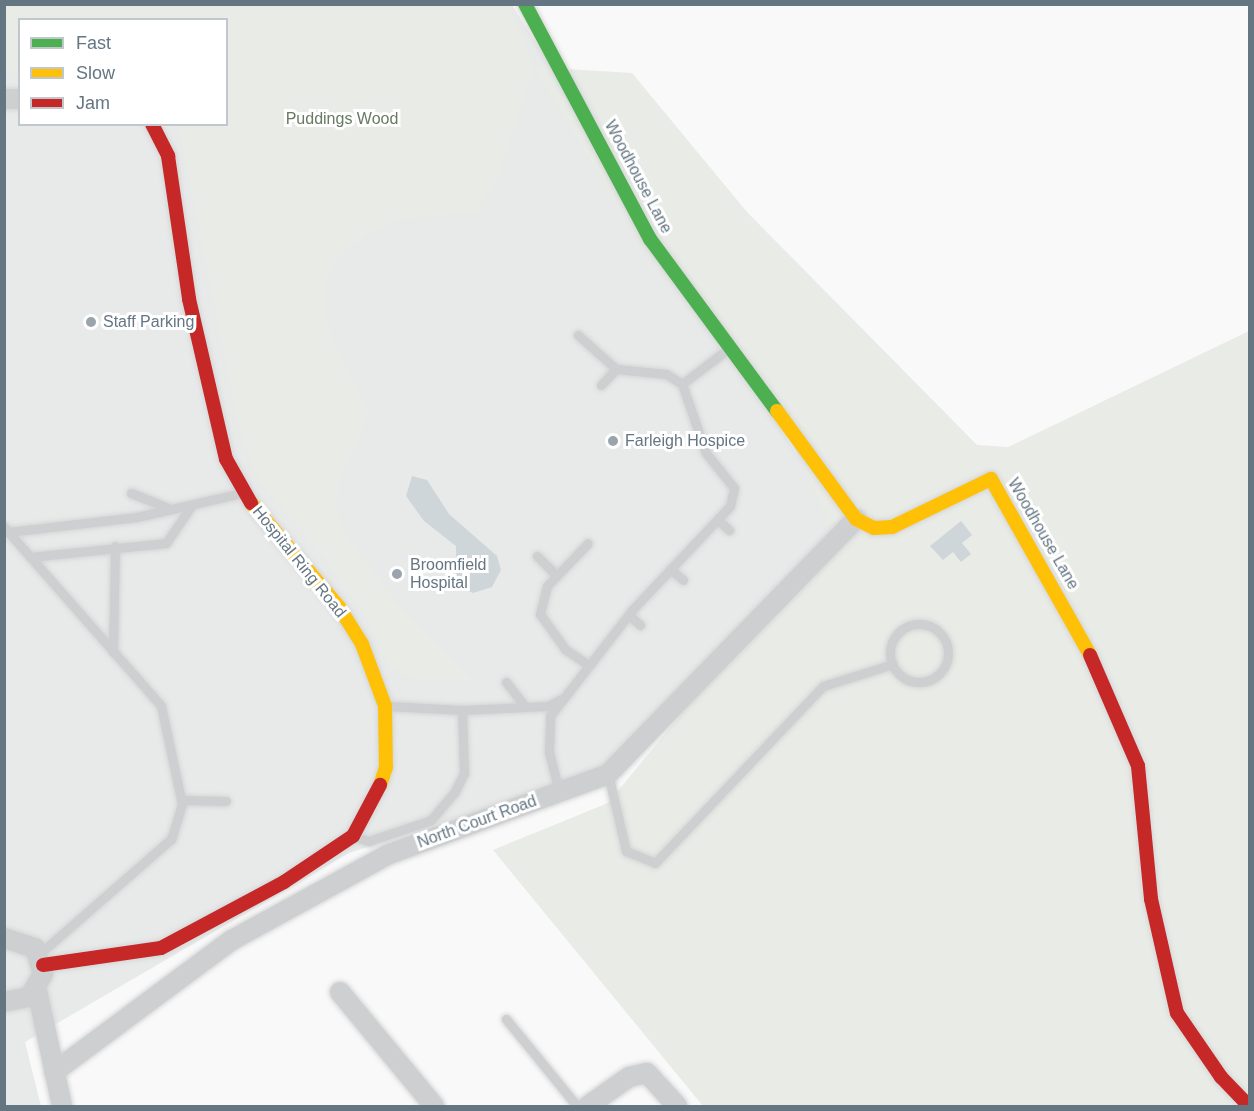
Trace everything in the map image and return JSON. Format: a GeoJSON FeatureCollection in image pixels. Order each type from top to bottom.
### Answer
{"type":"FeatureCollection","features":[{"type":"Feature","properties":{"kind":"street","name":"Woodhouse Lane"},"geometry":{"type":"LineString","coordinates":[[525,4],[650,238],[856,519],[873,528],[892,527],[991,479],[1079,629],[1138,766],[1151,899],[1177,1013],[1221,1077],[1250,1107]]}},
{"type":"Feature","properties":{"kind":"street","name":"Hospital Ring Road"},"geometry":{"type":"LineString","coordinates":[[41,959],[180,941],[346,837],[368,816],[386,767],[385,706],[362,644],[339,607],[243,493],[226,459],[206,380],[168,156],[153,126]]}},
{"type":"Feature","properties":{"kind":"street","name":"North Court Road"},"geometry":{"type":"LineString","coordinates":[[54,1072],[232,940],[387,855],[608,774],[856,519]]}},
{"type":"Feature","properties":{"kind":"street"},"geometry":{"type":"LineString","coordinates":[[4,938],[21,939],[41,959],[37,990],[43,1031],[62,1107]]}},
{"type":"Feature","properties":{"kind":"street"},"geometry":{"type":"LineString","coordinates":[[37,990],[7,1002],[43,1031]]}},
{"type":"Feature","properties":{"kind":"street"},"geometry":{"type":"LineString","coordinates":[[340,992],[434,1107]]}},
{"type":"Feature","properties":{"kind":"street"},"geometry":{"type":"LineString","coordinates":[[588,1107],[629,1077],[647,1073],[676,1107]]}},
{"type":"Feature","properties":{"kind":"lane"},"geometry":{"type":"LineString","coordinates":[[560,792],[549,752],[550,716],[587,664],[628,615],[730,506],[734,488],[706,453],[682,384],[666,374],[616,369],[578,335]]}},
{"type":"Feature","properties":{"kind":"lane"},"geometry":{"type":"LineString","coordinates":[[682,384],[731,346]]}},
{"type":"Feature","properties":{"kind":"lane"},"geometry":{"type":"LineString","coordinates":[[601,385],[616,369]]}},
{"type":"Feature","properties":{"kind":"lane"},"geometry":{"type":"LineString","coordinates":[[130,493],[173,509]]}},
{"type":"Feature","properties":{"kind":"lane"},"geometry":{"type":"LineString","coordinates":[[7,530],[173,509],[243,493]]}},
{"type":"Feature","properties":{"kind":"lane"},"geometry":{"type":"LineString","coordinates":[[30,557],[115,546],[166,543],[193,504]]}},
{"type":"Feature","properties":{"kind":"lane"},"geometry":{"type":"LineString","coordinates":[[718,520],[729,530]]}},
{"type":"Feature","properties":{"kind":"lane"},"geometry":{"type":"LineString","coordinates":[[7,530],[161,706],[181,800],[180,822],[171,839],[41,959]]}},
{"type":"Feature","properties":{"kind":"lane"},"geometry":{"type":"LineString","coordinates":[[587,664],[548,630],[540,614],[542,596],[588,543]]}},
{"type":"Feature","properties":{"kind":"lane"},"geometry":{"type":"LineString","coordinates":[[113,652],[115,546]]}},
{"type":"Feature","properties":{"kind":"lane"},"geometry":{"type":"LineString","coordinates":[[537,556],[557,576]]}},
{"type":"Feature","properties":{"kind":"lane"},"geometry":{"type":"LineString","coordinates":[[670,569],[683,580]]}},
{"type":"Feature","properties":{"kind":"lane"},"geometry":{"type":"LineString","coordinates":[[628,615],[640,626]]}},
{"type":"Feature","properties":{"kind":"lane"},"geometry":{"type":"LineString","coordinates":[[909,626],[936,629],[947,644],[946,664],[934,678],[906,678],[893,664],[895,638],[909,626]]}},
{"type":"Feature","properties":{"kind":"lane"},"geometry":{"type":"LineString","coordinates":[[608,774],[626,852],[655,863],[823,686],[893,664]]}},
{"type":"Feature","properties":{"kind":"lane"},"geometry":{"type":"LineString","coordinates":[[506,682],[525,706]]}},
{"type":"Feature","properties":{"kind":"lane"},"geometry":{"type":"LineString","coordinates":[[385,706],[462,710],[548,706],[563,697]]}},
{"type":"Feature","properties":{"kind":"lane"},"geometry":{"type":"LineString","coordinates":[[346,837],[369,841],[431,820],[464,773],[462,710]]}},
{"type":"Feature","properties":{"kind":"lane"},"geometry":{"type":"LineString","coordinates":[[181,800],[226,801]]}},
{"type":"Feature","properties":{"kind":"lane"},"geometry":{"type":"LineString","coordinates":[[506,1019],[577,1107]]}},
{"type":"Feature","properties":{"kind":"shaded area","name":"Broomfield Hospital"},"geometry":{"type":"Polygon","coordinates":[[[5,5],[512,5],[816,485],[832,530],[605,769],[349,853],[25,1042],[41,1106],[5,1106],[5,5]]]}},
{"type":"Feature","properties":{"kind":"shaded area"},"geometry":{"type":"Polygon","coordinates":[[[412,476],[427,480],[449,514],[497,556],[501,570],[492,587],[473,593],[456,585],[456,546],[424,521],[406,496],[412,476]]]}},
{"type":"Feature","properties":{"kind":"shaded area"},"geometry":{"type":"Polygon","coordinates":[[[961,521],[972,535],[962,543],[971,554],[961,562],[953,552],[943,560],[930,546],[961,521]]]}},
{"type":"Feature","properties":{"kind":"green space","name":"Puddings Wood"},"geometry":{"type":"Polygon","coordinates":[[[5,5],[508,5],[534,67],[497,178],[477,212],[403,219],[367,234],[338,257],[324,282],[328,328],[369,415],[339,479],[336,510],[347,536],[394,600],[472,681],[420,680],[398,672],[386,661],[372,627],[327,561],[260,482],[243,445],[178,126],[228,126],[228,18],[18,18],[18,73],[5,73],[5,5]]]}},
{"type":"Feature","properties":{"kind":"green space"},"geometry":{"type":"Polygon","coordinates":[[[534,67],[632,73],[747,212],[977,445],[1008,447],[1249,331],[1249,1106],[703,1106],[493,850],[608,803],[832,530],[788,435],[643,248],[534,67]]]}},
{"type":"Feature","properties":{"kind":"traffic: fast"},"geometry":{"type":"LineString","coordinates":[[525,4],[650,239],[777,411]]}},
{"type":"Feature","properties":{"kind":"traffic: slow"},"geometry":{"type":"LineString","coordinates":[[777,411],[856,519],[874,528],[892,527],[991,479],[1090,655]]}},
{"type":"Feature","properties":{"kind":"traffic: slow"},"geometry":{"type":"LineString","coordinates":[[251,503],[339,607],[362,644],[385,706],[386,767],[380,785]]}},
{"type":"Feature","properties":{"kind":"traffic: jam"},"geometry":{"type":"LineString","coordinates":[[153,126],[168,156],[189,299],[226,459],[251,503]]}},
{"type":"Feature","properties":{"kind":"traffic: jam"},"geometry":{"type":"LineString","coordinates":[[1090,655],[1138,766],[1151,899],[1177,1013],[1221,1077],[1249,1106]]}},
{"type":"Feature","properties":{"kind":"traffic: jam"},"geometry":{"type":"LineString","coordinates":[[43,965],[161,948],[284,882],[353,836],[380,785]]}},
{"type":"Feature","properties":{"kind":"place","name":"Staff Parking"},"geometry":{"type":"Point","coordinates":[91,322]}},
{"type":"Feature","properties":{"kind":"place","name":"Farleigh Hospice"},"geometry":{"type":"Point","coordinates":[613,441]}},
{"type":"Feature","properties":{"kind":"place","name":"Broomfield Hospital"},"geometry":{"type":"Point","coordinates":[397,574]}}]}
